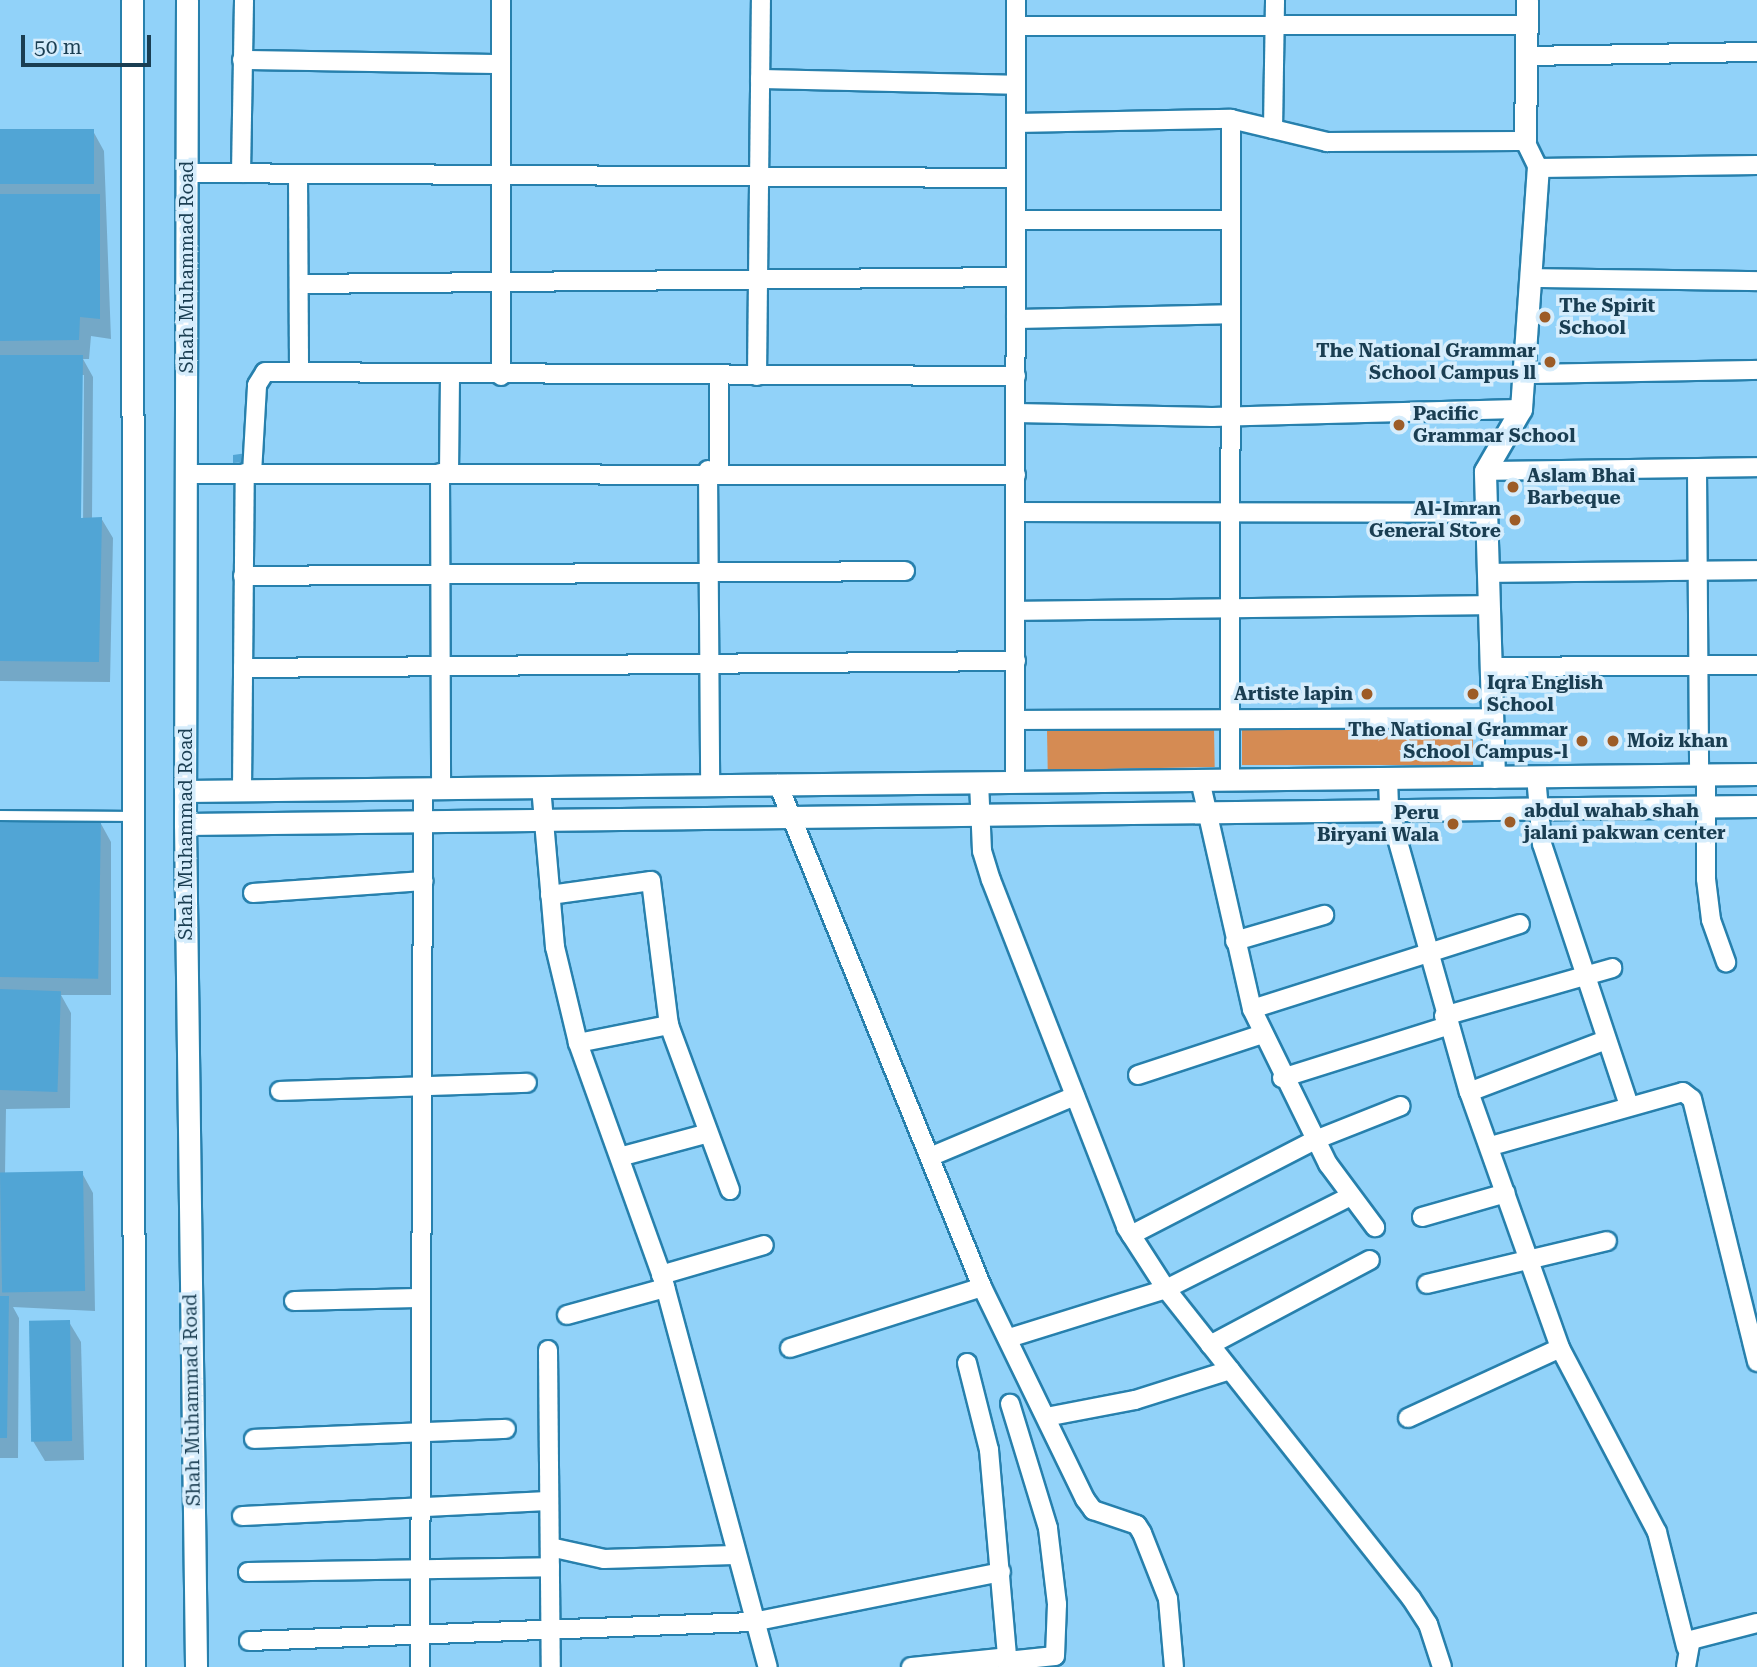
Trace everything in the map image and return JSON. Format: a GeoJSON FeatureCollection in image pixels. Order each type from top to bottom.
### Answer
{"type":"FeatureCollection","features":[{"type":"Feature","properties":{"kind":"street"},"geometry":{"type":"LineString","coordinates":[[132,0],[134,1667]]}},
{"type":"Feature","properties":{"kind":"street","name":"Shah Muhammad Road"},"geometry":{"type":"LineString","coordinates":[[187,0],[185,824],[195,1667]]}},
{"type":"Feature","properties":{"kind":"street"},"geometry":{"type":"LineString","coordinates":[[241,173],[244,0]]}},
{"type":"Feature","properties":{"kind":"street"},"geometry":{"type":"LineString","coordinates":[[501,0],[501,376]]}},
{"type":"Feature","properties":{"kind":"street"},"geometry":{"type":"LineString","coordinates":[[757,376],[761,0]]}},
{"type":"Feature","properties":{"kind":"street"},"geometry":{"type":"LineString","coordinates":[[1015,782],[1016,0]]}},
{"type":"Feature","properties":{"kind":"street"},"geometry":{"type":"LineString","coordinates":[[1273,129],[1275,0]]}},
{"type":"Feature","properties":{"kind":"street"},"geometry":{"type":"LineString","coordinates":[[1494,777],[1485,471],[1521,409],[1538,168],[1525,141],[1527,0]]}},
{"type":"Feature","properties":{"kind":"street"},"geometry":{"type":"LineString","coordinates":[[1016,26],[1527,24]]}},
{"type":"Feature","properties":{"kind":"street"},"geometry":{"type":"LineString","coordinates":[[1526,56],[1757,52]]}},
{"type":"Feature","properties":{"kind":"street"},"geometry":{"type":"LineString","coordinates":[[242,60],[501,64]]}},
{"type":"Feature","properties":{"kind":"street"},"geometry":{"type":"LineString","coordinates":[[760,79],[1016,85]]}},
{"type":"Feature","properties":{"kind":"street"},"geometry":{"type":"LineString","coordinates":[[1016,123],[1231,119],[1327,142],[1525,141]]}},
{"type":"Feature","properties":{"kind":"street"},"geometry":{"type":"LineString","coordinates":[[1230,779],[1231,119]]}},
{"type":"Feature","properties":{"kind":"street"},"geometry":{"type":"LineString","coordinates":[[1538,168],[1757,165]]}},
{"type":"Feature","properties":{"kind":"street"},"geometry":{"type":"LineString","coordinates":[[187,173],[1016,178]]}},
{"type":"Feature","properties":{"kind":"street"},"geometry":{"type":"LineString","coordinates":[[298,174],[299,372]]}},
{"type":"Feature","properties":{"kind":"street"},"geometry":{"type":"LineString","coordinates":[[1016,220],[1231,220]]}},
{"type":"Feature","properties":{"kind":"street"},"geometry":{"type":"LineString","coordinates":[[299,284],[1016,278]]}},
{"type":"Feature","properties":{"kind":"street"},"geometry":{"type":"LineString","coordinates":[[1532,278],[1757,281]]}},
{"type":"Feature","properties":{"kind":"street"},"geometry":{"type":"LineString","coordinates":[[1016,319],[1231,314]]}},
{"type":"Feature","properties":{"kind":"street"},"geometry":{"type":"LineString","coordinates":[[1524,374],[1757,370]]}},
{"type":"Feature","properties":{"kind":"street"},"geometry":{"type":"LineString","coordinates":[[242,790],[243,576],[248,473],[258,379],[265,372],[501,376],[1016,376]]}},
{"type":"Feature","properties":{"kind":"street"},"geometry":{"type":"LineString","coordinates":[[420,1667],[418,1298],[423,1088],[424,822],[432,788],[441,666],[441,576],[450,375]]}},
{"type":"Feature","properties":{"kind":"street"},"geometry":{"type":"LineString","coordinates":[[710,785],[709,571],[719,376]]}},
{"type":"Feature","properties":{"kind":"street"},"geometry":{"type":"LineString","coordinates":[[1016,413],[1521,409]]}},
{"type":"Feature","properties":{"kind":"street"},"geometry":{"type":"LineString","coordinates":[[1485,471],[1697,470],[1757,467]]}},
{"type":"Feature","properties":{"kind":"street"},"geometry":{"type":"LineString","coordinates":[[187,474],[713,470],[1016,475]]}},
{"type":"Feature","properties":{"kind":"street"},"geometry":{"type":"LineString","coordinates":[[1697,470],[1702,774],[1711,920],[1726,962]]}},
{"type":"Feature","properties":{"kind":"street"},"geometry":{"type":"LineString","coordinates":[[1016,512],[1487,513]]}},
{"type":"Feature","properties":{"kind":"street"},"geometry":{"type":"LineString","coordinates":[[1488,573],[1757,570]]}},
{"type":"Feature","properties":{"kind":"street"},"geometry":{"type":"LineString","coordinates":[[243,576],[905,571]]}},
{"type":"Feature","properties":{"kind":"street"},"geometry":{"type":"LineString","coordinates":[[1016,611],[1489,605]]}},
{"type":"Feature","properties":{"kind":"street"},"geometry":{"type":"LineString","coordinates":[[243,668],[1016,661]]}},
{"type":"Feature","properties":{"kind":"street"},"geometry":{"type":"LineString","coordinates":[[1491,667],[1757,665]]}},
{"type":"Feature","properties":{"kind":"street"},"geometry":{"type":"LineString","coordinates":[[1016,720],[1493,718]]}},
{"type":"Feature","properties":{"kind":"street"},"geometry":{"type":"LineString","coordinates":[[185,791],[1757,774]]}},
{"type":"Feature","properties":{"kind":"street"},"geometry":{"type":"LineString","coordinates":[[1536,776],[1542,844],[1603,1041],[1629,1105]]}},
{"type":"Feature","properties":{"kind":"street"},"geometry":{"type":"LineString","coordinates":[[1388,778],[1389,810],[1445,1021],[1560,1348],[1657,1532],[1686,1647],[1686,1667]]}},
{"type":"Feature","properties":{"kind":"street"},"geometry":{"type":"LineString","coordinates":[[1200,780],[1205,813],[1252,1009],[1282,1078],[1315,1139],[1374,1227]]}},
{"type":"Feature","properties":{"kind":"street"},"geometry":{"type":"LineString","coordinates":[[979,782],[981,815],[992,880],[1131,1235],[1166,1289],[1411,1598],[1428,1624],[1442,1667]]}},
{"type":"Feature","properties":{"kind":"street"},"geometry":{"type":"LineString","coordinates":[[778,784],[932,1156],[982,1287],[1093,1510],[1138,1525],[1142,1533],[1168,1599],[1174,1667]]}},
{"type":"Feature","properties":{"kind":"street"},"geometry":{"type":"LineString","coordinates":[[541,787],[550,895],[578,1043],[623,1156],[663,1281],[734,1555],[768,1667]]}},
{"type":"Feature","properties":{"kind":"street"},"geometry":{"type":"LineString","coordinates":[[185,824],[1757,806]]}},
{"type":"Feature","properties":{"kind":"street"},"geometry":{"type":"LineString","coordinates":[[253,892],[424,881]]}},
{"type":"Feature","properties":{"kind":"street"},"geometry":{"type":"LineString","coordinates":[[550,895],[651,881],[669,1025],[705,1134],[730,1190]]}},
{"type":"Feature","properties":{"kind":"street"},"geometry":{"type":"LineString","coordinates":[[1235,941],[1324,915]]}},
{"type":"Feature","properties":{"kind":"street"},"geometry":{"type":"LineString","coordinates":[[1252,1009],[1426,950],[1520,924]]}},
{"type":"Feature","properties":{"kind":"street"},"geometry":{"type":"LineString","coordinates":[[1282,1078],[1445,1021],[1612,968]]}},
{"type":"Feature","properties":{"kind":"street"},"geometry":{"type":"LineString","coordinates":[[578,1043],[669,1025]]}},
{"type":"Feature","properties":{"kind":"street"},"geometry":{"type":"LineString","coordinates":[[1139,1075],[1262,1034]]}},
{"type":"Feature","properties":{"kind":"street"},"geometry":{"type":"LineString","coordinates":[[1469,1092],[1603,1041]]}},
{"type":"Feature","properties":{"kind":"street"},"geometry":{"type":"LineString","coordinates":[[280,1091],[527,1083]]}},
{"type":"Feature","properties":{"kind":"street"},"geometry":{"type":"LineString","coordinates":[[1491,1146],[1670,1093],[1692,1099],[1754,1334],[1757,1362]]}},
{"type":"Feature","properties":{"kind":"street"},"geometry":{"type":"LineString","coordinates":[[932,1156],[1075,1096]]}},
{"type":"Feature","properties":{"kind":"street"},"geometry":{"type":"LineString","coordinates":[[1131,1235],[1315,1139],[1401,1106]]}},
{"type":"Feature","properties":{"kind":"street"},"geometry":{"type":"LineString","coordinates":[[623,1156],[705,1134]]}},
{"type":"Feature","properties":{"kind":"street"},"geometry":{"type":"LineString","coordinates":[[1422,1217],[1506,1193]]}},
{"type":"Feature","properties":{"kind":"street"},"geometry":{"type":"LineString","coordinates":[[1009,1338],[1166,1289],[1352,1196]]}},
{"type":"Feature","properties":{"kind":"street"},"geometry":{"type":"LineString","coordinates":[[1427,1284],[1607,1241]]}},
{"type":"Feature","properties":{"kind":"street"},"geometry":{"type":"LineString","coordinates":[[566,1315],[764,1245]]}},
{"type":"Feature","properties":{"kind":"street"},"geometry":{"type":"LineString","coordinates":[[1210,1345],[1370,1260]]}},
{"type":"Feature","properties":{"kind":"street"},"geometry":{"type":"LineString","coordinates":[[790,1348],[982,1287]]}},
{"type":"Feature","properties":{"kind":"street"},"geometry":{"type":"LineString","coordinates":[[294,1301],[418,1298]]}},
{"type":"Feature","properties":{"kind":"street"},"geometry":{"type":"LineString","coordinates":[[1408,1418],[1560,1348]]}},
{"type":"Feature","properties":{"kind":"street"},"geometry":{"type":"LineString","coordinates":[[548,1350],[551,1667]]}},
{"type":"Feature","properties":{"kind":"street"},"geometry":{"type":"LineString","coordinates":[[967,1363],[989,1450],[1007,1662]]}},
{"type":"Feature","properties":{"kind":"street"},"geometry":{"type":"LineString","coordinates":[[1046,1417],[1135,1400],[1230,1370]]}},
{"type":"Feature","properties":{"kind":"street"},"geometry":{"type":"LineString","coordinates":[[911,1667],[1007,1662],[1055,1656],[1057,1604],[1048,1528],[1010,1404]]}},
{"type":"Feature","properties":{"kind":"street"},"geometry":{"type":"LineString","coordinates":[[254,1439],[506,1429]]}},
{"type":"Feature","properties":{"kind":"street"},"geometry":{"type":"LineString","coordinates":[[242,1516],[550,1501]]}},
{"type":"Feature","properties":{"kind":"street"},"geometry":{"type":"LineString","coordinates":[[550,1547],[604,1559],[734,1555]]}},
{"type":"Feature","properties":{"kind":"street"},"geometry":{"type":"LineString","coordinates":[[248,1572],[550,1567]]}},
{"type":"Feature","properties":{"kind":"street"},"geometry":{"type":"LineString","coordinates":[[249,1642],[420,1638],[753,1622],[1001,1572]]}},
{"type":"Feature","properties":{"kind":"street"},"geometry":{"type":"LineString","coordinates":[[1686,1647],[1698,1636],[1757,1623]]}},
{"type":"Feature","properties":{"kind":"lane"},"geometry":{"type":"LineString","coordinates":[[0,815],[135,816]]}},
{"type":"Feature","properties":{"kind":"shaded area"},"geometry":{"type":"Polygon","coordinates":[[[1242,725],[1473,725],[1473,765],[1242,765],[1242,725]]]}},
{"type":"Feature","properties":{"kind":"shaded area"},"geometry":{"type":"Polygon","coordinates":[[[1214,728],[1215,767],[1048,770],[1047,731],[1214,728]]]}},
{"type":"Feature","properties":{"kind":"building"},"geometry":{"type":"Polygon","coordinates":[[[0,129],[94,129],[94,184],[0,184],[0,129]]]}},
{"type":"Feature","properties":{"kind":"building"},"geometry":{"type":"Polygon","coordinates":[[[0,194],[100,194],[100,319],[80,317],[79,340],[0,341],[0,194]]]}},
{"type":"Feature","properties":{"kind":"building"},"geometry":{"type":"Polygon","coordinates":[[[0,355],[83,355],[81,518],[102,517],[99,662],[0,661],[0,355]]]}},
{"type":"Feature","properties":{"kind":"building"},"geometry":{"type":"Polygon","coordinates":[[[247,453],[247,462],[233,463],[233,455],[247,453]]]}},
{"type":"Feature","properties":{"kind":"building"},"geometry":{"type":"Polygon","coordinates":[[[0,818],[101,820],[98,979],[0,977],[0,818]]]}},
{"type":"Feature","properties":{"kind":"building"},"geometry":{"type":"Polygon","coordinates":[[[0,989],[61,991],[57,1092],[0,1090],[0,989]]]}},
{"type":"Feature","properties":{"kind":"building"},"geometry":{"type":"Polygon","coordinates":[[[83,1171],[85,1291],[2,1292],[0,1172],[83,1171]]]}},
{"type":"Feature","properties":{"kind":"building"},"geometry":{"type":"Polygon","coordinates":[[[0,1296],[9,1296],[7,1438],[0,1438],[0,1296]]]}},
{"type":"Feature","properties":{"kind":"building"},"geometry":{"type":"Polygon","coordinates":[[[70,1320],[72,1441],[31,1442],[29,1321],[70,1320]]]}},
{"type":"Feature","properties":{"kind":"place","name":"The Spirit School"},"geometry":{"type":"Point","coordinates":[1545,317]}},
{"type":"Feature","properties":{"kind":"place","name":"The National Grammar School Campus ll"},"geometry":{"type":"Point","coordinates":[1550,362]}},
{"type":"Feature","properties":{"kind":"place","name":"Pacific Grammar School"},"geometry":{"type":"Point","coordinates":[1399,425]}},
{"type":"Feature","properties":{"kind":"place","name":"Aslam Bhai Barbeque"},"geometry":{"type":"Point","coordinates":[1513,487]}},
{"type":"Feature","properties":{"kind":"place","name":"Al-Imran General Store"},"geometry":{"type":"Point","coordinates":[1515,520]}},
{"type":"Feature","properties":{"kind":"place","name":"Artiste lapin"},"geometry":{"type":"Point","coordinates":[1367,694]}},
{"type":"Feature","properties":{"kind":"place","name":"Iqra English School"},"geometry":{"type":"Point","coordinates":[1473,694]}},
{"type":"Feature","properties":{"kind":"place","name":"The National Grammar School Campus-l"},"geometry":{"type":"Point","coordinates":[1582,741]}},
{"type":"Feature","properties":{"kind":"place","name":"Moiz khan"},"geometry":{"type":"Point","coordinates":[1613,741]}},
{"type":"Feature","properties":{"kind":"place","name":"abdul wahab shah jalani pakwan center"},"geometry":{"type":"Point","coordinates":[1510,822]}},
{"type":"Feature","properties":{"kind":"place","name":"Peru Biryani Wala"},"geometry":{"type":"Point","coordinates":[1453,824]}}]}
